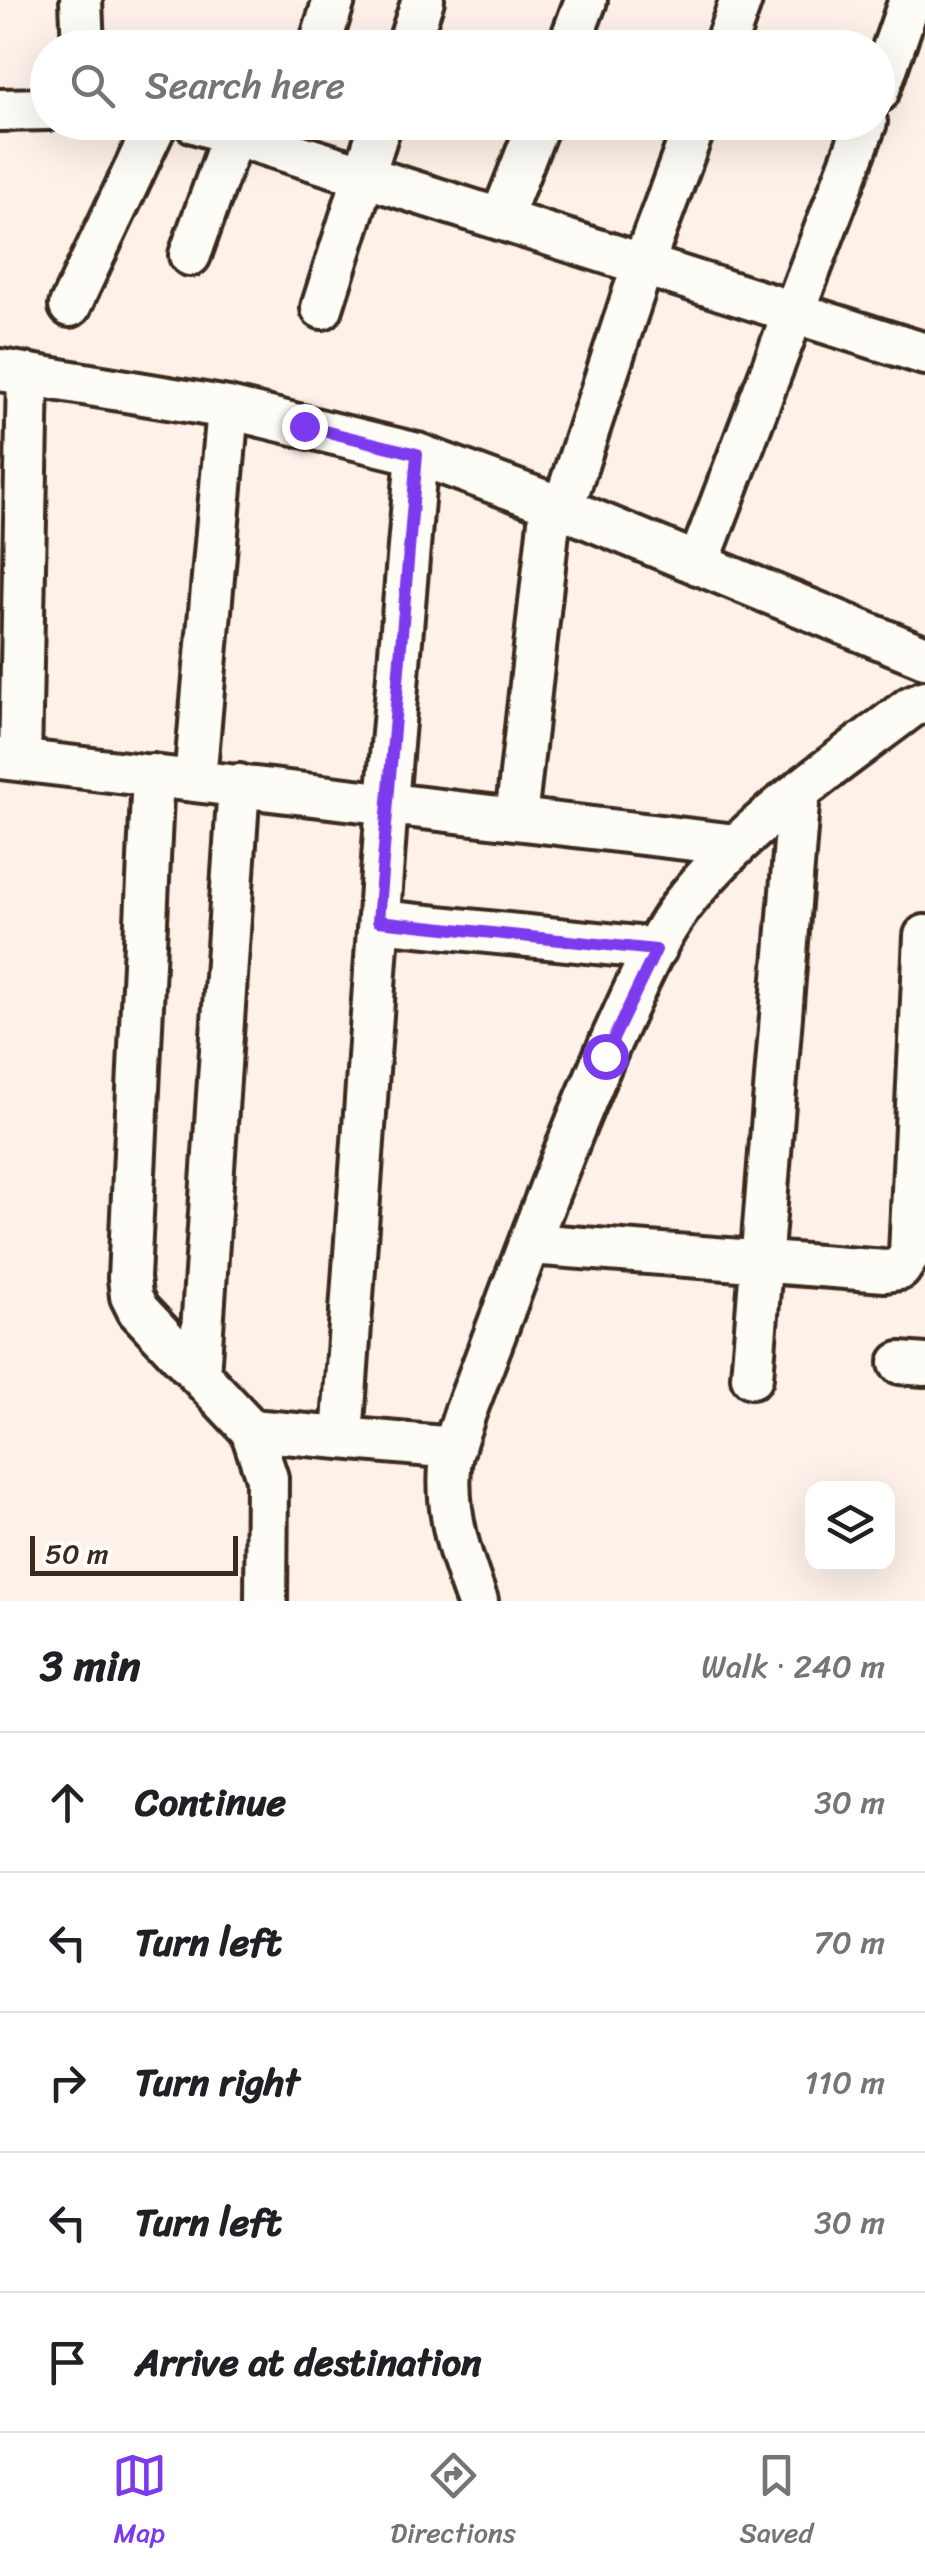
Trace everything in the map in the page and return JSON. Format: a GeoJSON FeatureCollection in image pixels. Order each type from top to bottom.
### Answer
{"type":"FeatureCollection","features":[{"type":"Feature","properties":{"kind":"street"},"geometry":{"type":"LineString","coordinates":[[81,0],[82,30]]}},
{"type":"Feature","properties":{"kind":"street"},"geometry":{"type":"LineString","coordinates":[[325,30],[334,0]]}},
{"type":"Feature","properties":{"kind":"street"},"geometry":{"type":"LineString","coordinates":[[412,30],[422,0]]}},
{"type":"Feature","properties":{"kind":"street"},"geometry":{"type":"LineString","coordinates":[[575,30],[586,0]]}},
{"type":"Feature","properties":{"kind":"street"},"geometry":{"type":"LineString","coordinates":[[730,30],[741,0]]}},
{"type":"Feature","properties":{"kind":"street"},"geometry":{"type":"LineString","coordinates":[[895,43],[910,0]]}},
{"type":"Feature","properties":{"kind":"street"},"geometry":{"type":"LineString","coordinates":[[0,110],[30,109]]}},
{"type":"Feature","properties":{"kind":"street"},"geometry":{"type":"LineString","coordinates":[[70,306],[148,140]]}},
{"type":"Feature","properties":{"kind":"street"},"geometry":{"type":"LineString","coordinates":[[190,255],[231,140]]}},
{"type":"Feature","properties":{"kind":"street"},"geometry":{"type":"LineString","coordinates":[[295,140],[364,176],[925,354]]}},
{"type":"Feature","properties":{"kind":"street"},"geometry":{"type":"LineString","coordinates":[[322,308],[375,140]]}},
{"type":"Feature","properties":{"kind":"street"},"geometry":{"type":"LineString","coordinates":[[502,219],[532,140]]}},
{"type":"Feature","properties":{"kind":"street"},"geometry":{"type":"LineString","coordinates":[[516,818],[557,506],[689,140]]}},
{"type":"Feature","properties":{"kind":"street"},"geometry":{"type":"LineString","coordinates":[[698,564],[859,140]]}},
{"type":"Feature","properties":{"kind":"street"},"geometry":{"type":"LineString","coordinates":[[736,845],[10,759],[14,373],[228,408],[417,454],[557,506],[925,657]]}},
{"type":"Feature","properties":{"kind":"street"},"geometry":{"type":"LineString","coordinates":[[194,780],[228,408]]}},
{"type":"Feature","properties":{"kind":"street"},"geometry":{"type":"LineString","coordinates":[[342,1438],[378,921],[417,454]]}},
{"type":"Feature","properties":{"kind":"street"},"geometry":{"type":"LineString","coordinates":[[477,1601],[456,1546],[450,1506],[454,1448],[592,1085],[656,950],[680,908],[736,845],[800,792],[925,701]]}},
{"type":"Feature","properties":{"kind":"street"},"geometry":{"type":"LineString","coordinates":[[153,774],[131,1296],[138,1310],[252,1430],[267,1478],[266,1601]]}},
{"type":"Feature","properties":{"kind":"street"},"geometry":{"type":"LineString","coordinates":[[200,1375],[240,785]]}},
{"type":"Feature","properties":{"kind":"street"},"geometry":{"type":"LineString","coordinates":[[752,1377],[800,792]]}},
{"type":"Feature","properties":{"kind":"street"},"geometry":{"type":"LineString","coordinates":[[378,921],[656,950]]}},
{"type":"Feature","properties":{"kind":"street"},"geometry":{"type":"LineString","coordinates":[[530,1244],[900,1269],[910,1254],[925,936]]}},
{"type":"Feature","properties":{"kind":"street"},"geometry":{"type":"LineString","coordinates":[[252,1430],[454,1448]]}},
{"type":"Feature","properties":{"kind":"route"},"geometry":{"type":"LineString","coordinates":[[304,426],[417,454],[378,921],[656,950],[605,1056]]}}]}
